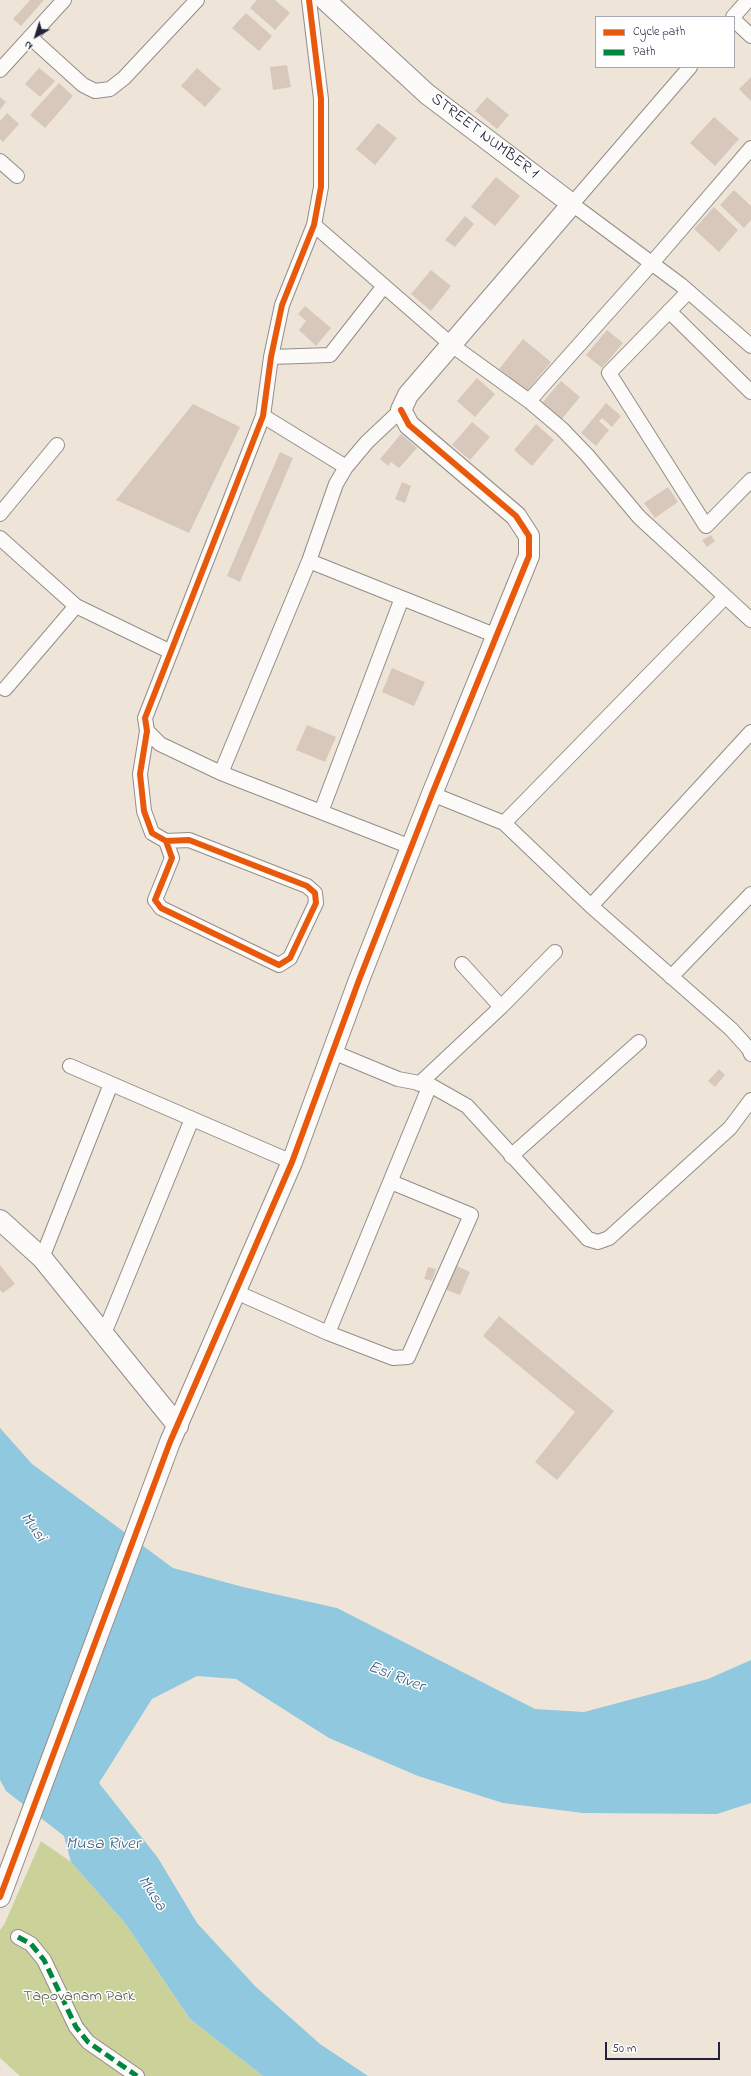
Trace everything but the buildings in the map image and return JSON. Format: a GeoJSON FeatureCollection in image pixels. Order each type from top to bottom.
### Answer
{"type":"FeatureCollection","features":[{"type":"Feature","properties":{"kind":"street"},"geometry":{"type":"LineString","coordinates":[[0,70],[64,0]]}},
{"type":"Feature","properties":{"kind":"street"},"geometry":{"type":"LineString","coordinates":[[30,37],[82,85],[95,92],[110,89],[124,78],[197,0]]}},
{"type":"Feature","properties":{"kind":"street"},"geometry":{"type":"LineString","coordinates":[[166,841],[172,858],[154,900],[161,908],[279,965],[290,958],[316,903],[315,893],[307,886],[189,840],[166,841],[152,833],[144,811],[140,774],[147,731],[145,718],[263,416],[271,357],[282,305],[314,225],[321,187],[320,99],[309,0]]}},
{"type":"Feature","properties":{"kind":"street","name":"STREET NUMBER 1"},"geometry":{"type":"LineString","coordinates":[[325,0],[427,94],[652,263],[751,346]]}},
{"type":"Feature","properties":{"kind":"street"},"geometry":{"type":"LineString","coordinates":[[734,16],[748,0]]}},
{"type":"Feature","properties":{"kind":"street"},"geometry":{"type":"LineString","coordinates":[[735,21],[751,36]]}},
{"type":"Feature","properties":{"kind":"street"},"geometry":{"type":"LineString","coordinates":[[221,773],[309,561],[336,484],[346,467],[366,442],[401,410],[408,395],[453,346],[572,204],[689,68]]}},
{"type":"Feature","properties":{"kind":"street"},"geometry":{"type":"LineString","coordinates":[[529,401],[652,263],[751,148]]}},
{"type":"Feature","properties":{"kind":"street"},"geometry":{"type":"LineString","coordinates":[[0,161],[17,176]]}},
{"type":"Feature","properties":{"kind":"street"},"geometry":{"type":"LineString","coordinates":[[314,225],[453,346],[529,401],[562,429],[639,517],[751,620]]}},
{"type":"Feature","properties":{"kind":"street"},"geometry":{"type":"LineString","coordinates":[[271,357],[330,355],[384,286]]}},
{"type":"Feature","properties":{"kind":"street"},"geometry":{"type":"LineString","coordinates":[[688,292],[609,373],[706,526],[751,480]]}},
{"type":"Feature","properties":{"kind":"street"},"geometry":{"type":"LineString","coordinates":[[669,311],[751,392]]}},
{"type":"Feature","properties":{"kind":"street"},"geometry":{"type":"LineString","coordinates":[[0,1897],[26,1832],[174,1434],[292,1162],[411,847],[530,556],[529,536],[516,516],[409,425],[401,410]]}},
{"type":"Feature","properties":{"kind":"street"},"geometry":{"type":"LineString","coordinates":[[263,416],[346,467]]}},
{"type":"Feature","properties":{"kind":"street"},"geometry":{"type":"LineString","coordinates":[[0,514],[57,444]]}},
{"type":"Feature","properties":{"kind":"street"},"geometry":{"type":"LineString","coordinates":[[0,538],[76,606],[171,652]]}},
{"type":"Feature","properties":{"kind":"street"},"geometry":{"type":"LineString","coordinates":[[309,561],[497,636]]}},
{"type":"Feature","properties":{"kind":"street"},"geometry":{"type":"LineString","coordinates":[[504,823],[725,597]]}},
{"type":"Feature","properties":{"kind":"street"},"geometry":{"type":"LineString","coordinates":[[321,812],[402,598]]}},
{"type":"Feature","properties":{"kind":"street"},"geometry":{"type":"LineString","coordinates":[[5,689],[76,606]]}},
{"type":"Feature","properties":{"kind":"street"},"geometry":{"type":"LineString","coordinates":[[147,731],[160,744],[221,773],[411,847]]}},
{"type":"Feature","properties":{"kind":"street"},"geometry":{"type":"LineString","coordinates":[[591,906],[751,732]]}},
{"type":"Feature","properties":{"kind":"street"},"geometry":{"type":"LineString","coordinates":[[432,794],[504,823],[591,906],[731,1029],[749,1049],[751,1054]]}},
{"type":"Feature","properties":{"kind":"street"},"geometry":{"type":"LineString","coordinates":[[671,977],[751,894]]}},
{"type":"Feature","properties":{"kind":"street"},"geometry":{"type":"LineString","coordinates":[[328,1332],[392,1182],[425,1084],[555,952]]}},
{"type":"Feature","properties":{"kind":"street"},"geometry":{"type":"LineString","coordinates":[[462,964],[502,1007]]}},
{"type":"Feature","properties":{"kind":"street"},"geometry":{"type":"LineString","coordinates":[[511,1156],[639,1042]]}},
{"type":"Feature","properties":{"kind":"street"},"geometry":{"type":"LineString","coordinates":[[333,1052],[398,1079],[425,1084],[467,1106],[588,1239],[598,1242],[609,1238],[730,1128],[751,1100]]}},
{"type":"Feature","properties":{"kind":"street"},"geometry":{"type":"LineString","coordinates":[[70,1066],[292,1162]]}},
{"type":"Feature","properties":{"kind":"street"},"geometry":{"type":"LineString","coordinates":[[42,1258],[111,1084]]}},
{"type":"Feature","properties":{"kind":"street"},"geometry":{"type":"LineString","coordinates":[[103,1336],[192,1119]]}},
{"type":"Feature","properties":{"kind":"street"},"geometry":{"type":"LineString","coordinates":[[236,1292],[328,1332],[393,1358],[408,1357],[471,1216],[392,1182]]}},
{"type":"Feature","properties":{"kind":"street"},"geometry":{"type":"LineString","coordinates":[[0,1220],[42,1258],[103,1336],[174,1434]]}},
{"type":"Feature","properties":{"kind":"street"},"geometry":{"type":"LineString","coordinates":[[18,1937],[31,1944],[44,1960],[76,2027],[88,2042],[136,2076]]}},
{"type":"Feature","properties":{"kind":"green space","name":"Tapovanam Park"},"geometry":{"type":"Polygon","coordinates":[[[41,1841],[71,1862],[125,1923],[190,2019],[263,2076],[20,2076],[0,2058],[0,1930],[4,1925],[41,1841]]]}},
{"type":"Feature","properties":{"kind":"water"},"geometry":{"type":"Polygon","coordinates":[[[0,1428],[32,1464],[173,1568],[243,1587],[337,1608],[535,1709],[584,1712],[708,1679],[751,1660],[751,1803],[717,1814],[583,1813],[503,1803],[418,1776],[329,1738],[236,1679],[197,1676],[152,1699],[99,1783],[158,1858],[197,1923],[256,1987],[320,2044],[368,2076],[263,2076],[190,2019],[125,1923],[71,1862],[64,1836],[6,1791],[0,1780],[0,1428]]]}},
{"type":"Feature","properties":{"kind":"marked path"},"geometry":{"type":"LineString","coordinates":[[18,1937],[31,1944],[44,1960],[76,2027],[88,2042],[137,2076]]}},
{"type":"Feature","properties":{"kind":"cycle path"},"geometry":{"type":"LineString","coordinates":[[166,841],[189,840],[307,886],[315,893],[316,903],[290,958],[279,965],[161,908],[155,900],[172,858],[166,841],[152,833],[144,811],[140,774],[147,731],[145,718],[263,416],[271,357],[282,305],[314,225],[321,187],[321,99],[309,0]]}},
{"type":"Feature","properties":{"kind":"cycle path"},"geometry":{"type":"LineString","coordinates":[[0,1897],[170,1442],[292,1162],[359,980],[432,794],[529,556],[529,536],[516,516],[409,425],[401,410]]}},
{"type":"Feature","properties":{"kind":"water label","name":"Musi"},"geometry":{"type":"Point","coordinates":[32,1528]}},
{"type":"Feature","properties":{"kind":"water label","name":"Esi River"},"geometry":{"type":"Point","coordinates":[396,1678]}},
{"type":"Feature","properties":{"kind":"water label","name":"Musa River"},"geometry":{"type":"Point","coordinates":[103,1845]}},
{"type":"Feature","properties":{"kind":"water label","name":"Musa"},"geometry":{"type":"Point","coordinates":[151,1894]}}]}
